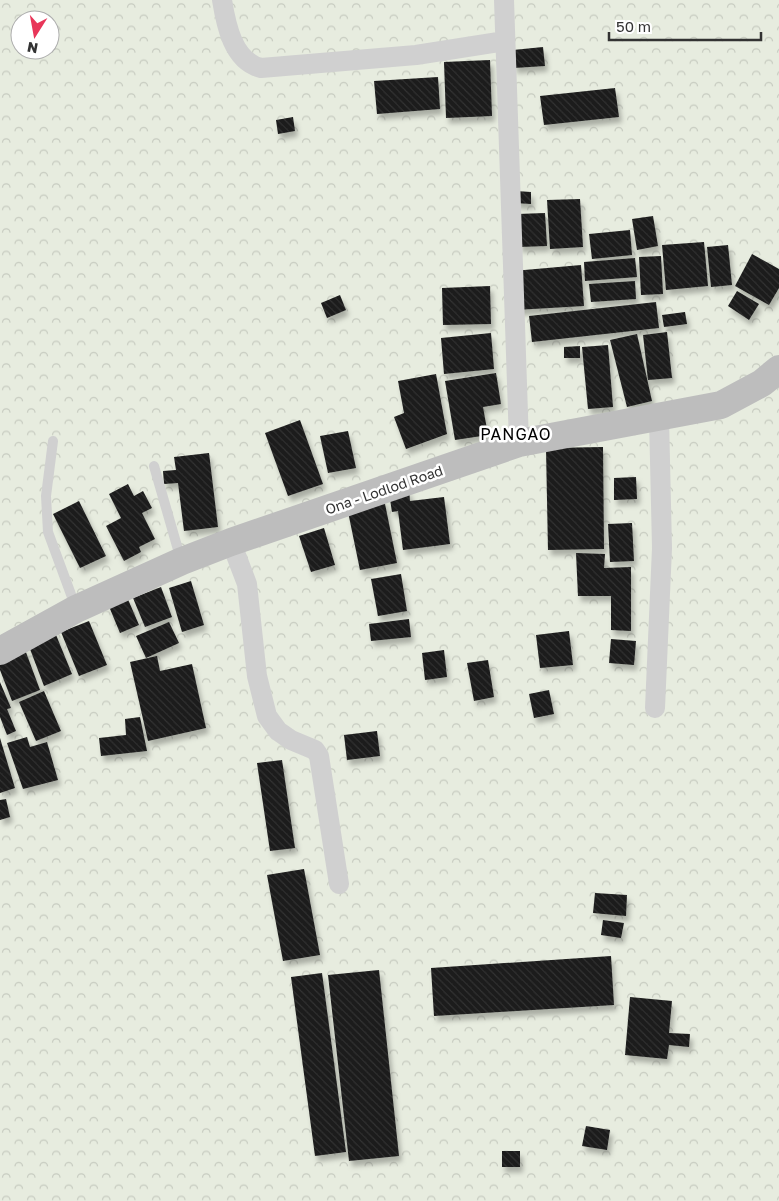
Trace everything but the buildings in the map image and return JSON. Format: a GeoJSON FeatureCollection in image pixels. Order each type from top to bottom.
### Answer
{"type":"FeatureCollection","features":[{"type":"Feature","properties":{"kind":"main road","name":"Ona - Lodlod Road"},"geometry":{"type":"LineString","coordinates":[[0,651],[76,609],[182,561],[231,542],[518,443],[721,406],[762,383],[779,369]]}},
{"type":"Feature","properties":{"kind":"street"},"geometry":{"type":"LineString","coordinates":[[222,0],[236,48],[244,60],[261,68],[416,55],[505,41]]}},
{"type":"Feature","properties":{"kind":"street"},"geometry":{"type":"LineString","coordinates":[[504,0],[518,443]]}},
{"type":"Feature","properties":{"kind":"street"},"geometry":{"type":"LineString","coordinates":[[656,708],[662,548],[659,417]]}},
{"type":"Feature","properties":{"kind":"street"},"geometry":{"type":"LineString","coordinates":[[231,542],[247,584],[256,669],[267,716],[278,730],[291,740],[315,750],[319,756],[340,884]]}},
{"type":"Feature","properties":{"kind":"lane"},"geometry":{"type":"LineString","coordinates":[[53,440],[46,496],[48,532],[76,609]]}},
{"type":"Feature","properties":{"kind":"lane"},"geometry":{"type":"LineString","coordinates":[[154,466],[182,561]]}},
{"type":"Feature","properties":{"kind":"green space"},"geometry":{"type":"Polygon","coordinates":[[[0,0],[779,0],[779,1201],[0,1201],[0,0]]]}},
{"type":"Feature","properties":{"kind":"district","name":"PANGAO"},"geometry":{"type":"Point","coordinates":[516,434]}}]}
